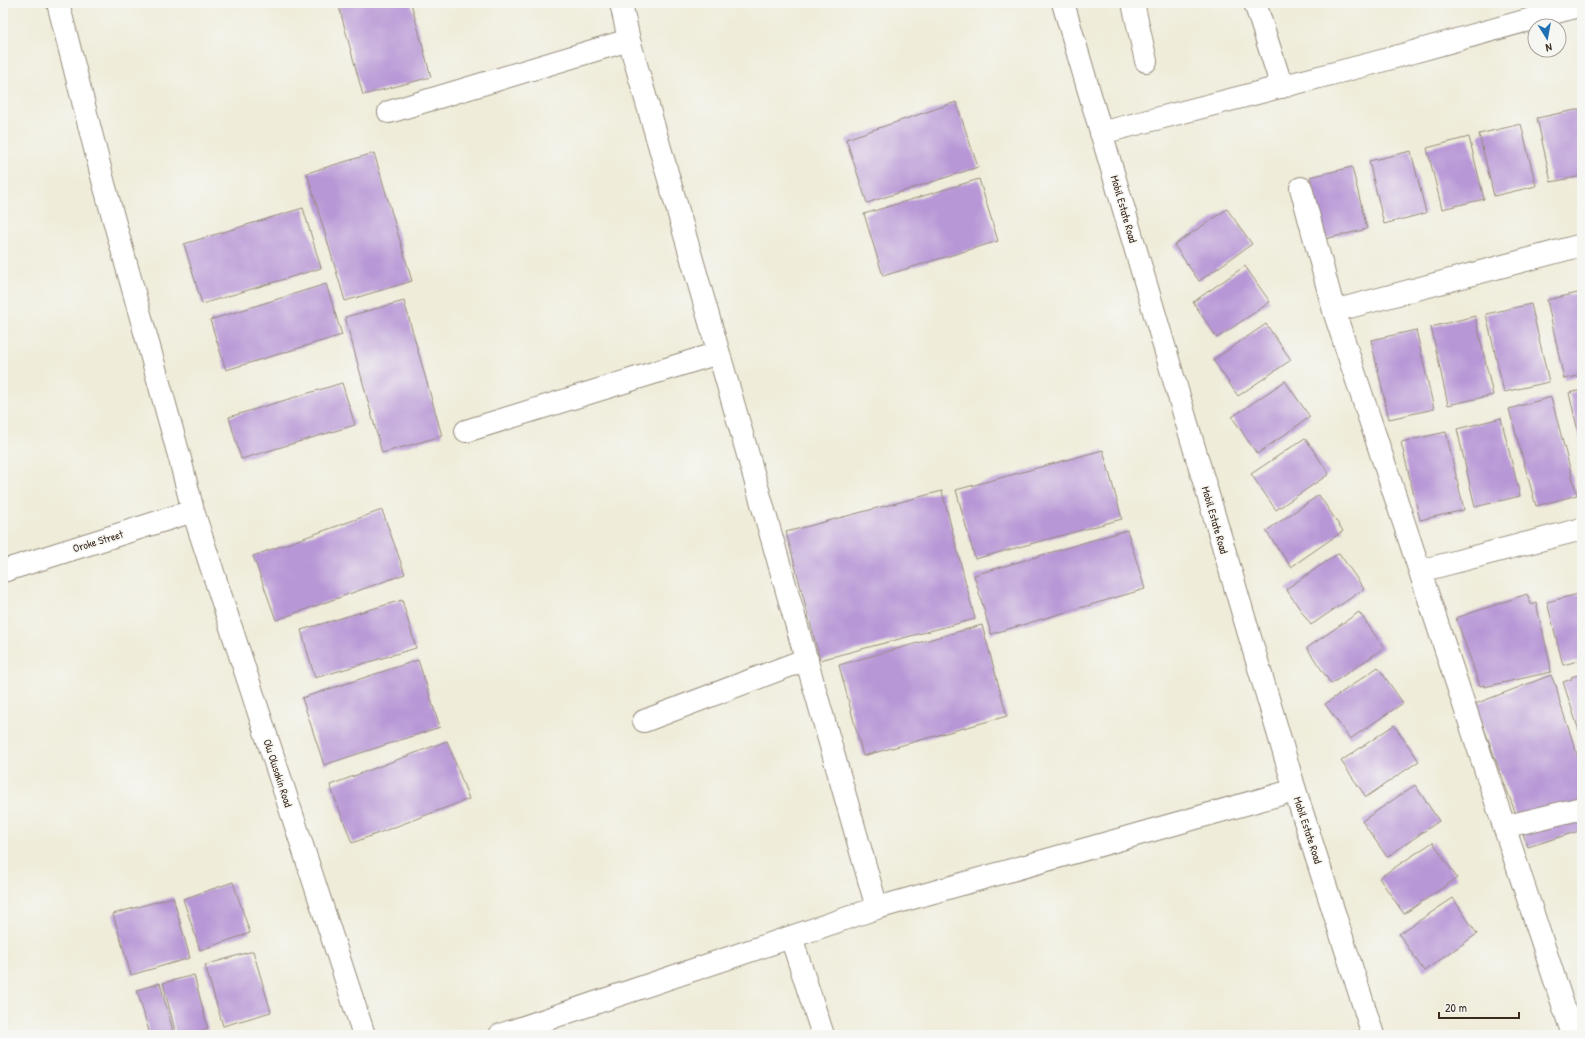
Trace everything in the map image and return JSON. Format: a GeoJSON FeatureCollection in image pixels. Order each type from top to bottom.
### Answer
{"type":"FeatureCollection","features":[{"type":"Feature","properties":{"kind":"street","name":"Olu Olusakin Road"},"geometry":{"type":"LineString","coordinates":[[58,3],[104,184],[180,459],[193,512],[364,1035]]}},
{"type":"Feature","properties":{"kind":"street"},"geometry":{"type":"LineString","coordinates":[[620,3],[629,40],[877,908]]}},
{"type":"Feature","properties":{"kind":"street","name":"Mobil Estate Road"},"geometry":{"type":"LineString","coordinates":[[1063,3],[1295,790],[1373,1035]]}},
{"type":"Feature","properties":{"kind":"street"},"geometry":{"type":"LineString","coordinates":[[1133,3],[1146,61]]}},
{"type":"Feature","properties":{"kind":"street"},"geometry":{"type":"LineString","coordinates":[[1255,3],[1282,87]]}},
{"type":"Feature","properties":{"kind":"street"},"geometry":{"type":"LineString","coordinates":[[1101,132],[1370,64],[1582,5]]}},
{"type":"Feature","properties":{"kind":"street"},"geometry":{"type":"LineString","coordinates":[[389,112],[629,40]]}},
{"type":"Feature","properties":{"kind":"street"},"geometry":{"type":"LineString","coordinates":[[1301,188],[1334,311],[1573,1035]]}},
{"type":"Feature","properties":{"kind":"street"},"geometry":{"type":"LineString","coordinates":[[1334,311],[1582,245]]}},
{"type":"Feature","properties":{"kind":"street"},"geometry":{"type":"LineString","coordinates":[[466,431],[718,353]]}},
{"type":"Feature","properties":{"kind":"street","name":"Oroke Street"},"geometry":{"type":"LineString","coordinates":[[3,571],[193,512]]}},
{"type":"Feature","properties":{"kind":"street"},"geometry":{"type":"LineString","coordinates":[[1420,571],[1582,529]]}},
{"type":"Feature","properties":{"kind":"street"},"geometry":{"type":"LineString","coordinates":[[644,721],[807,659]]}},
{"type":"Feature","properties":{"kind":"street"},"geometry":{"type":"LineString","coordinates":[[500,1035],[877,908],[1295,790]]}},
{"type":"Feature","properties":{"kind":"street"},"geometry":{"type":"LineString","coordinates":[[1504,827],[1582,808]]}},
{"type":"Feature","properties":{"kind":"street"},"geometry":{"type":"LineString","coordinates":[[791,937],[823,1035]]}},
{"type":"Feature","properties":{"kind":"building"},"geometry":{"type":"Polygon","coordinates":[[[338,3],[411,3],[431,77],[363,95],[338,3]]]}},
{"type":"Feature","properties":{"kind":"building"},"geometry":{"type":"Polygon","coordinates":[[[956,102],[978,167],[867,203],[846,139],[956,102]]]}},
{"type":"Feature","properties":{"kind":"building"},"geometry":{"type":"Polygon","coordinates":[[[1580,109],[1582,117],[1582,176],[1551,182],[1537,118],[1580,109]]]}},
{"type":"Feature","properties":{"kind":"building"},"geometry":{"type":"Polygon","coordinates":[[[1521,124],[1536,186],[1494,196],[1479,134],[1521,124]]]}},
{"type":"Feature","properties":{"kind":"building"},"geometry":{"type":"Polygon","coordinates":[[[1469,137],[1484,199],[1442,209],[1427,148],[1469,137]]]}},
{"type":"Feature","properties":{"kind":"building"},"geometry":{"type":"Polygon","coordinates":[[[1411,151],[1426,213],[1384,224],[1369,161],[1411,151]]]}},
{"type":"Feature","properties":{"kind":"building"},"geometry":{"type":"Polygon","coordinates":[[[374,153],[412,281],[345,301],[307,173],[374,153]]]}},
{"type":"Feature","properties":{"kind":"building"},"geometry":{"type":"Polygon","coordinates":[[[1352,167],[1367,229],[1325,239],[1310,177],[1352,167]]]}},
{"type":"Feature","properties":{"kind":"building"},"geometry":{"type":"Polygon","coordinates":[[[979,179],[998,241],[883,276],[864,214],[979,179]]]}},
{"type":"Feature","properties":{"kind":"building"},"geometry":{"type":"Polygon","coordinates":[[[303,208],[321,268],[202,304],[184,244],[303,208]]]}},
{"type":"Feature","properties":{"kind":"building"},"geometry":{"type":"Polygon","coordinates":[[[1227,209],[1252,244],[1199,281],[1174,245],[1227,209]]]}},
{"type":"Feature","properties":{"kind":"building"},"geometry":{"type":"Polygon","coordinates":[[[1245,266],[1270,302],[1217,338],[1193,302],[1245,266]]]}},
{"type":"Feature","properties":{"kind":"building"},"geometry":{"type":"Polygon","coordinates":[[[326,284],[342,335],[226,370],[210,320],[326,284]]]}},
{"type":"Feature","properties":{"kind":"building"},"geometry":{"type":"Polygon","coordinates":[[[1582,292],[1582,375],[1564,379],[1547,300],[1582,292]]]}},
{"type":"Feature","properties":{"kind":"building"},"geometry":{"type":"Polygon","coordinates":[[[404,301],[442,436],[382,453],[345,317],[404,301]]]}},
{"type":"Feature","properties":{"kind":"building"},"geometry":{"type":"Polygon","coordinates":[[[1531,304],[1549,382],[1504,392],[1486,314],[1531,304]]]}},
{"type":"Feature","properties":{"kind":"building"},"geometry":{"type":"Polygon","coordinates":[[[1475,316],[1493,395],[1448,405],[1431,327],[1475,316]]]}},
{"type":"Feature","properties":{"kind":"building"},"geometry":{"type":"Polygon","coordinates":[[[1266,324],[1291,360],[1238,396],[1213,360],[1266,324]]]}},
{"type":"Feature","properties":{"kind":"building"},"geometry":{"type":"Polygon","coordinates":[[[1416,330],[1434,409],[1389,419],[1371,340],[1416,330]]]}},
{"type":"Feature","properties":{"kind":"building"},"geometry":{"type":"Polygon","coordinates":[[[1285,381],[1310,417],[1257,454],[1232,417],[1285,381]]]}},
{"type":"Feature","properties":{"kind":"building"},"geometry":{"type":"Polygon","coordinates":[[[342,383],[355,425],[241,459],[229,417],[342,383]]]}},
{"type":"Feature","properties":{"kind":"building"},"geometry":{"type":"Polygon","coordinates":[[[1582,390],[1582,444],[1581,444],[1569,393],[1582,390]]]}},
{"type":"Feature","properties":{"kind":"building"},"geometry":{"type":"Polygon","coordinates":[[[1551,397],[1577,495],[1536,506],[1509,409],[1551,397]]]}},
{"type":"Feature","properties":{"kind":"building"},"geometry":{"type":"Polygon","coordinates":[[[1501,418],[1520,496],[1475,507],[1457,429],[1501,418]]]}},
{"type":"Feature","properties":{"kind":"building"},"geometry":{"type":"Polygon","coordinates":[[[1446,432],[1464,510],[1420,520],[1401,442],[1446,432]]]}},
{"type":"Feature","properties":{"kind":"building"},"geometry":{"type":"Polygon","coordinates":[[[1305,438],[1329,474],[1276,510],[1251,474],[1305,438]]]}},
{"type":"Feature","properties":{"kind":"building"},"geometry":{"type":"Polygon","coordinates":[[[1103,450],[1122,519],[975,559],[956,490],[1103,450]]]}},
{"type":"Feature","properties":{"kind":"building"},"geometry":{"type":"Polygon","coordinates":[[[942,491],[975,619],[820,660],[786,532],[942,491]]]}},
{"type":"Feature","properties":{"kind":"building"},"geometry":{"type":"Polygon","coordinates":[[[1319,495],[1343,531],[1291,567],[1266,531],[1319,495]]]}},
{"type":"Feature","properties":{"kind":"building"},"geometry":{"type":"Polygon","coordinates":[[[382,510],[405,574],[276,620],[253,556],[382,510]]]}},
{"type":"Feature","properties":{"kind":"building"},"geometry":{"type":"Polygon","coordinates":[[[1127,530],[1145,589],[991,634],[974,575],[1127,530]]]}},
{"type":"Feature","properties":{"kind":"building"},"geometry":{"type":"Polygon","coordinates":[[[1339,553],[1364,589],[1311,625],[1286,589],[1339,553]]]}},
{"type":"Feature","properties":{"kind":"building"},"geometry":{"type":"Polygon","coordinates":[[[1582,593],[1582,660],[1563,665],[1547,602],[1582,593]]]}},
{"type":"Feature","properties":{"kind":"building"},"geometry":{"type":"Polygon","coordinates":[[[1527,594],[1531,605],[1536,603],[1551,672],[1484,687],[1484,685],[1480,686],[1456,618],[1527,594]]]}},
{"type":"Feature","properties":{"kind":"building"},"geometry":{"type":"Polygon","coordinates":[[[402,600],[416,648],[315,678],[301,630],[402,600]]]}},
{"type":"Feature","properties":{"kind":"building"},"geometry":{"type":"Polygon","coordinates":[[[1359,612],[1384,648],[1331,684],[1307,648],[1359,612]]]}},
{"type":"Feature","properties":{"kind":"building"},"geometry":{"type":"Polygon","coordinates":[[[982,625],[1007,716],[863,756],[839,665],[982,625]]]}},
{"type":"Feature","properties":{"kind":"building"},"geometry":{"type":"Polygon","coordinates":[[[418,660],[440,727],[324,765],[302,698],[418,660]]]}},
{"type":"Feature","properties":{"kind":"building"},"geometry":{"type":"Polygon","coordinates":[[[1378,667],[1403,703],[1350,739],[1325,704],[1378,667]]]}},
{"type":"Feature","properties":{"kind":"building"},"geometry":{"type":"Polygon","coordinates":[[[1582,674],[1582,740],[1563,682],[1572,679],[1571,677],[1582,674]]]}},
{"type":"Feature","properties":{"kind":"building"},"geometry":{"type":"Polygon","coordinates":[[[1551,675],[1556,685],[1560,703],[1582,769],[1582,830],[1528,847],[1475,704],[1551,675]]]}},
{"type":"Feature","properties":{"kind":"building"},"geometry":{"type":"Polygon","coordinates":[[[1394,725],[1419,761],[1366,797],[1341,761],[1394,725]]]}},
{"type":"Feature","properties":{"kind":"building"},"geometry":{"type":"Polygon","coordinates":[[[447,741],[469,799],[352,843],[330,785],[447,741]]]}},
{"type":"Feature","properties":{"kind":"building"},"geometry":{"type":"Polygon","coordinates":[[[1415,785],[1439,821],[1387,857],[1362,821],[1415,785]]]}},
{"type":"Feature","properties":{"kind":"building"},"geometry":{"type":"Polygon","coordinates":[[[1433,842],[1457,878],[1404,914],[1379,878],[1433,842]]]}},
{"type":"Feature","properties":{"kind":"building"},"geometry":{"type":"Polygon","coordinates":[[[233,882],[250,933],[200,950],[183,899],[233,882]]]}},
{"type":"Feature","properties":{"kind":"building"},"geometry":{"type":"Polygon","coordinates":[[[173,897],[190,958],[131,975],[113,914],[173,897]]]}},
{"type":"Feature","properties":{"kind":"building"},"geometry":{"type":"Polygon","coordinates":[[[1453,898],[1477,934],[1424,971],[1399,934],[1453,898]]]}},
{"type":"Feature","properties":{"kind":"building"},"geometry":{"type":"Polygon","coordinates":[[[253,951],[271,1012],[223,1026],[205,965],[253,951]]]}},
{"type":"Feature","properties":{"kind":"building"},"geometry":{"type":"Polygon","coordinates":[[[194,975],[208,1029],[184,1035],[176,1035],[163,983],[194,975]]]}},
{"type":"Feature","properties":{"kind":"building"},"geometry":{"type":"Polygon","coordinates":[[[160,983],[174,1035],[150,1035],[137,990],[160,983]]]}}]}
